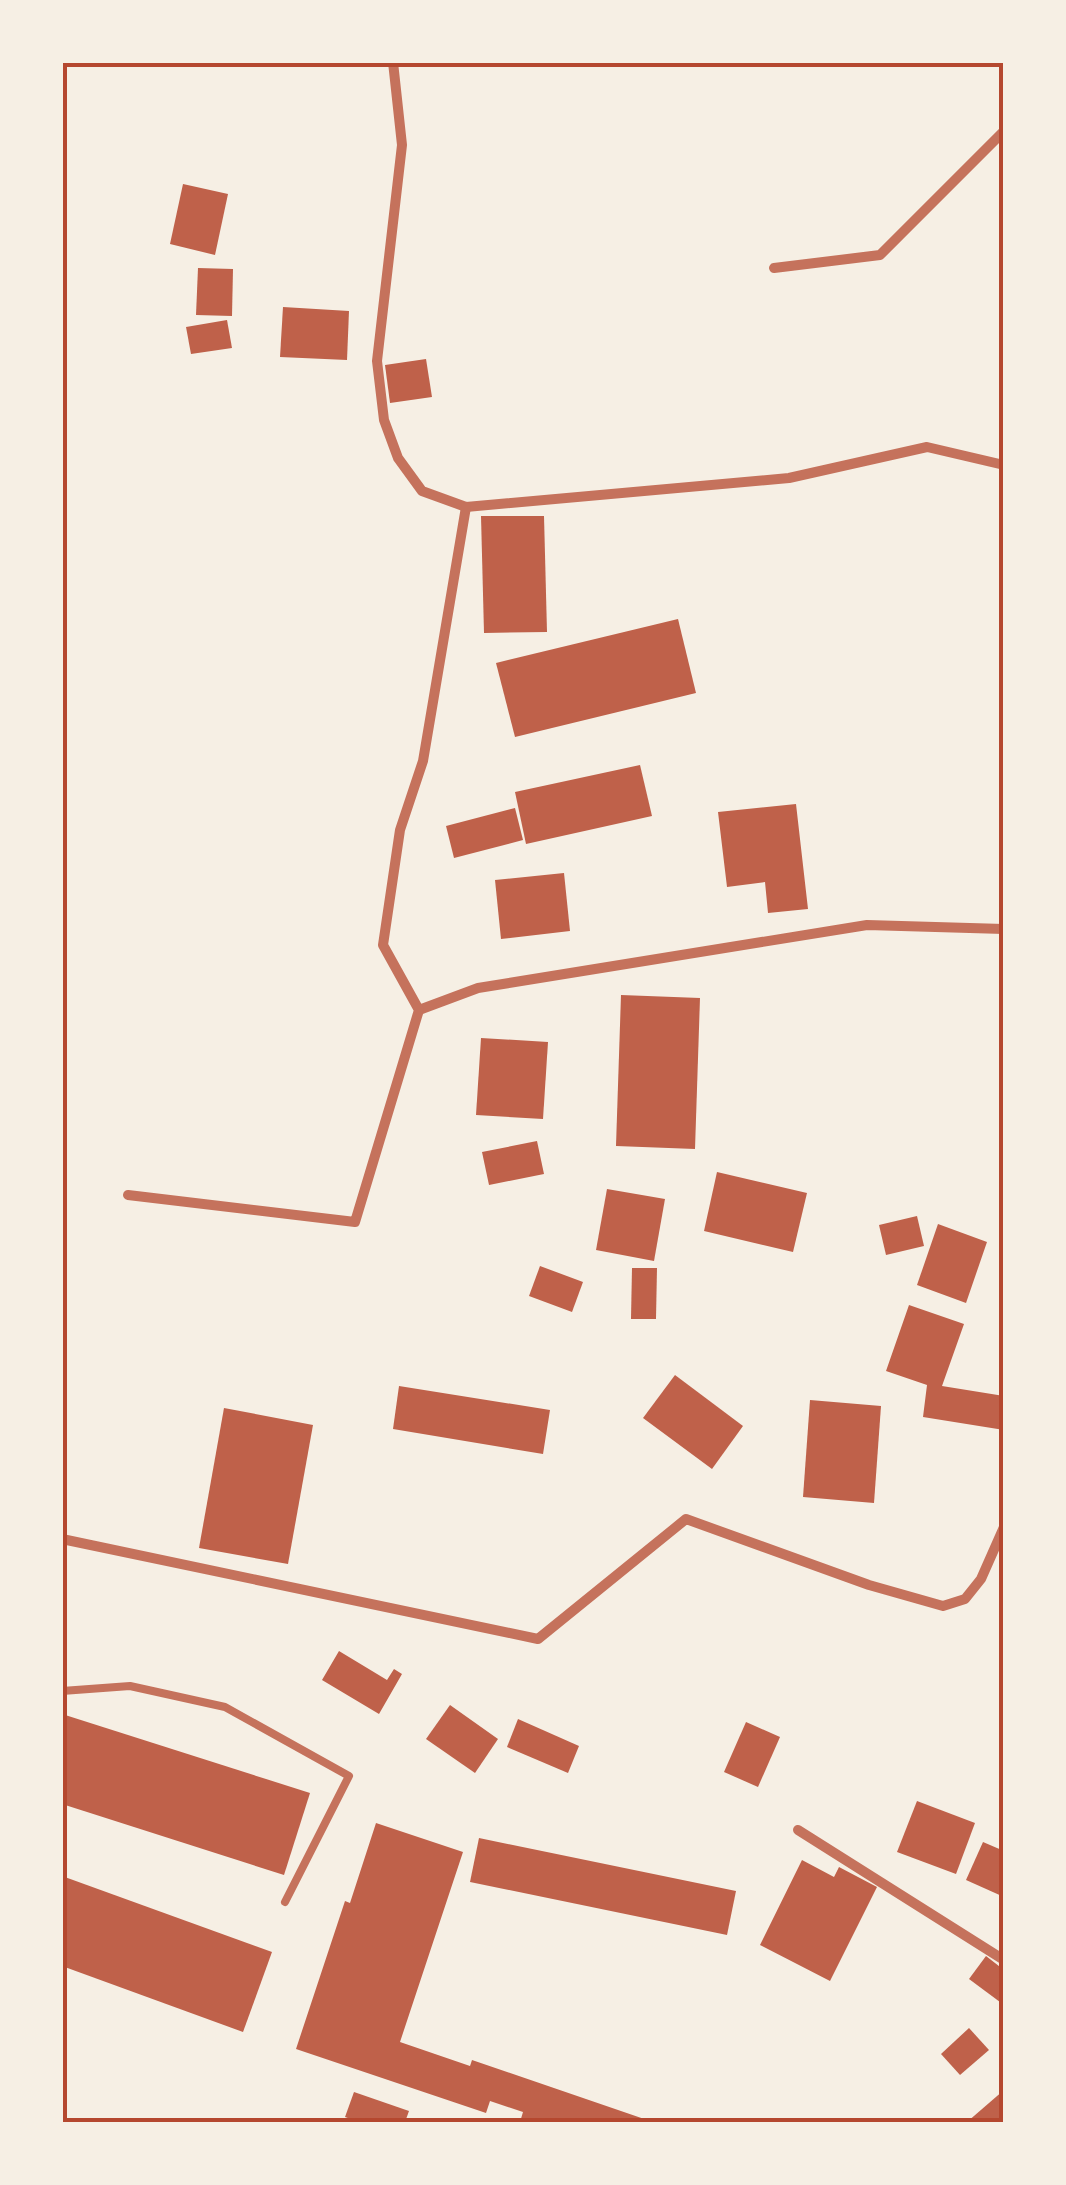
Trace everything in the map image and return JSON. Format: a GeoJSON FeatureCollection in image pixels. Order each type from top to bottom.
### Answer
{"type":"FeatureCollection","features":[{"type":"Feature","properties":{"kind":"street"},"geometry":{"type":"LineString","coordinates":[[393,62],[402,145],[377,361],[384,420],[398,458],[422,491],[466,507],[789,478],[926,448],[1004,465]]}},
{"type":"Feature","properties":{"kind":"street"},"geometry":{"type":"LineString","coordinates":[[774,268],[880,255],[1004,131]]}},
{"type":"Feature","properties":{"kind":"street"},"geometry":{"type":"LineString","coordinates":[[128,1195],[355,1222],[419,1010],[383,944],[400,830],[422,761],[466,507]]}},
{"type":"Feature","properties":{"kind":"street"},"geometry":{"type":"LineString","coordinates":[[419,1010],[478,988],[868,924],[1004,930]]}},
{"type":"Feature","properties":{"kind":"street"},"geometry":{"type":"LineString","coordinates":[[62,1540],[538,1639],[686,1519],[943,1606],[965,1599],[981,1579],[1004,1527]]}},
{"type":"Feature","properties":{"kind":"street"},"geometry":{"type":"LineString","coordinates":[[798,1830],[1004,1960]]}},
{"type":"Feature","properties":{"kind":"lane"},"geometry":{"type":"LineString","coordinates":[[62,1691],[130,1686],[224,1707],[349,1776],[285,1902]]}},
{"type":"Feature","properties":{"kind":"building"},"geometry":{"type":"Polygon","coordinates":[[[183,184],[228,194],[215,255],[170,244],[183,184]]]}},
{"type":"Feature","properties":{"kind":"building"},"geometry":{"type":"Polygon","coordinates":[[[198,268],[233,269],[232,316],[196,315],[198,268]]]}},
{"type":"Feature","properties":{"kind":"building"},"geometry":{"type":"Polygon","coordinates":[[[283,307],[349,311],[347,360],[280,357],[283,307]]]}},
{"type":"Feature","properties":{"kind":"building"},"geometry":{"type":"Polygon","coordinates":[[[227,320],[232,348],[191,354],[186,327],[227,320]]]}},
{"type":"Feature","properties":{"kind":"building"},"geometry":{"type":"Polygon","coordinates":[[[426,359],[432,397],[390,403],[385,365],[426,359]]]}},
{"type":"Feature","properties":{"kind":"building"},"geometry":{"type":"Polygon","coordinates":[[[481,516],[544,516],[547,632],[484,633],[481,516]]]}},
{"type":"Feature","properties":{"kind":"building"},"geometry":{"type":"Polygon","coordinates":[[[678,619],[696,693],[515,737],[496,663],[678,619]]]}},
{"type":"Feature","properties":{"kind":"building"},"geometry":{"type":"Polygon","coordinates":[[[640,765],[652,816],[526,844],[515,792],[640,765]]]}},
{"type":"Feature","properties":{"kind":"building"},"geometry":{"type":"Polygon","coordinates":[[[796,804],[808,909],[768,913],[765,882],[727,887],[718,812],[796,804]]]}},
{"type":"Feature","properties":{"kind":"building"},"geometry":{"type":"Polygon","coordinates":[[[515,808],[523,840],[454,858],[446,826],[515,808]]]}},
{"type":"Feature","properties":{"kind":"building"},"geometry":{"type":"Polygon","coordinates":[[[564,873],[570,931],[501,939],[495,880],[564,873]]]}},
{"type":"Feature","properties":{"kind":"building"},"geometry":{"type":"Polygon","coordinates":[[[621,995],[700,998],[695,1149],[616,1146],[621,995]]]}},
{"type":"Feature","properties":{"kind":"building"},"geometry":{"type":"Polygon","coordinates":[[[481,1038],[548,1042],[543,1119],[476,1115],[481,1038]]]}},
{"type":"Feature","properties":{"kind":"building"},"geometry":{"type":"Polygon","coordinates":[[[537,1141],[544,1174],[489,1185],[482,1152],[537,1141]]]}},
{"type":"Feature","properties":{"kind":"building"},"geometry":{"type":"Polygon","coordinates":[[[717,1172],[807,1193],[793,1252],[704,1231],[717,1172]]]}},
{"type":"Feature","properties":{"kind":"building"},"geometry":{"type":"Polygon","coordinates":[[[607,1189],[665,1199],[654,1261],[596,1250],[607,1189]]]}},
{"type":"Feature","properties":{"kind":"building"},"geometry":{"type":"Polygon","coordinates":[[[917,1216],[924,1246],[886,1255],[879,1225],[917,1216]]]}},
{"type":"Feature","properties":{"kind":"building"},"geometry":{"type":"Polygon","coordinates":[[[938,1224],[987,1242],[966,1303],[917,1285],[938,1224]]]}},
{"type":"Feature","properties":{"kind":"building"},"geometry":{"type":"Polygon","coordinates":[[[540,1266],[583,1282],[572,1312],[529,1296],[540,1266]]]}},
{"type":"Feature","properties":{"kind":"building"},"geometry":{"type":"Polygon","coordinates":[[[632,1268],[657,1268],[656,1319],[631,1319],[632,1268]]]}},
{"type":"Feature","properties":{"kind":"building"},"geometry":{"type":"Polygon","coordinates":[[[909,1305],[964,1324],[942,1386],[1004,1396],[1004,1430],[923,1417],[927,1385],[886,1371],[909,1305]]]}},
{"type":"Feature","properties":{"kind":"building"},"geometry":{"type":"Polygon","coordinates":[[[675,1375],[743,1426],[712,1469],[643,1418],[675,1375]]]}},
{"type":"Feature","properties":{"kind":"building"},"geometry":{"type":"Polygon","coordinates":[[[399,1386],[550,1410],[543,1454],[393,1429],[399,1386]]]}},
{"type":"Feature","properties":{"kind":"building"},"geometry":{"type":"Polygon","coordinates":[[[810,1400],[881,1406],[874,1503],[803,1497],[810,1400]]]}},
{"type":"Feature","properties":{"kind":"building"},"geometry":{"type":"Polygon","coordinates":[[[224,1408],[313,1425],[288,1564],[199,1548],[224,1408]]]}},
{"type":"Feature","properties":{"kind":"building"},"geometry":{"type":"Polygon","coordinates":[[[339,1651],[387,1680],[394,1669],[402,1674],[379,1714],[322,1680],[339,1651]]]}},
{"type":"Feature","properties":{"kind":"building"},"geometry":{"type":"Polygon","coordinates":[[[450,1705],[498,1739],[475,1773],[426,1739],[450,1705]]]}},
{"type":"Feature","properties":{"kind":"building"},"geometry":{"type":"Polygon","coordinates":[[[62,1714],[310,1793],[284,1875],[62,1804],[62,1714]]]}},
{"type":"Feature","properties":{"kind":"building"},"geometry":{"type":"Polygon","coordinates":[[[518,1719],[579,1746],[568,1773],[507,1747],[518,1719]]]}},
{"type":"Feature","properties":{"kind":"building"},"geometry":{"type":"Polygon","coordinates":[[[746,1722],[780,1737],[758,1787],[724,1772],[746,1722]]]}},
{"type":"Feature","properties":{"kind":"building"},"geometry":{"type":"Polygon","coordinates":[[[917,1801],[975,1823],[956,1874],[897,1852],[917,1801]]]}},
{"type":"Feature","properties":{"kind":"building"},"geometry":{"type":"Polygon","coordinates":[[[376,1823],[463,1852],[400,2042],[470,2066],[472,2060],[653,2122],[520,2122],[523,2112],[490,2101],[486,2113],[296,2049],[345,1901],[350,1903],[376,1823]]]}},
{"type":"Feature","properties":{"kind":"building"},"geometry":{"type":"Polygon","coordinates":[[[479,1838],[736,1891],[727,1935],[470,1882],[479,1838]]]}},
{"type":"Feature","properties":{"kind":"building"},"geometry":{"type":"Polygon","coordinates":[[[983,1842],[1004,1851],[1004,1897],[966,1880],[983,1842]]]}},
{"type":"Feature","properties":{"kind":"building"},"geometry":{"type":"Polygon","coordinates":[[[802,1860],[834,1877],[839,1867],[877,1887],[830,1981],[760,1945],[802,1860]]]}},
{"type":"Feature","properties":{"kind":"building"},"geometry":{"type":"Polygon","coordinates":[[[62,1876],[272,1952],[243,2032],[62,1966],[62,1876]]]}},
{"type":"Feature","properties":{"kind":"building"},"geometry":{"type":"Polygon","coordinates":[[[986,1956],[1004,1970],[1004,2005],[969,1979],[986,1956]]]}},
{"type":"Feature","properties":{"kind":"building"},"geometry":{"type":"Polygon","coordinates":[[[969,2028],[989,2050],[960,2075],[941,2054],[969,2028]]]}},
{"type":"Feature","properties":{"kind":"building"},"geometry":{"type":"Polygon","coordinates":[[[1004,2090],[1004,2122],[967,2122],[1004,2090]]]}},
{"type":"Feature","properties":{"kind":"building"},"geometry":{"type":"Polygon","coordinates":[[[354,2092],[409,2111],[405,2122],[359,2122],[345,2117],[354,2092]]]}}]}
